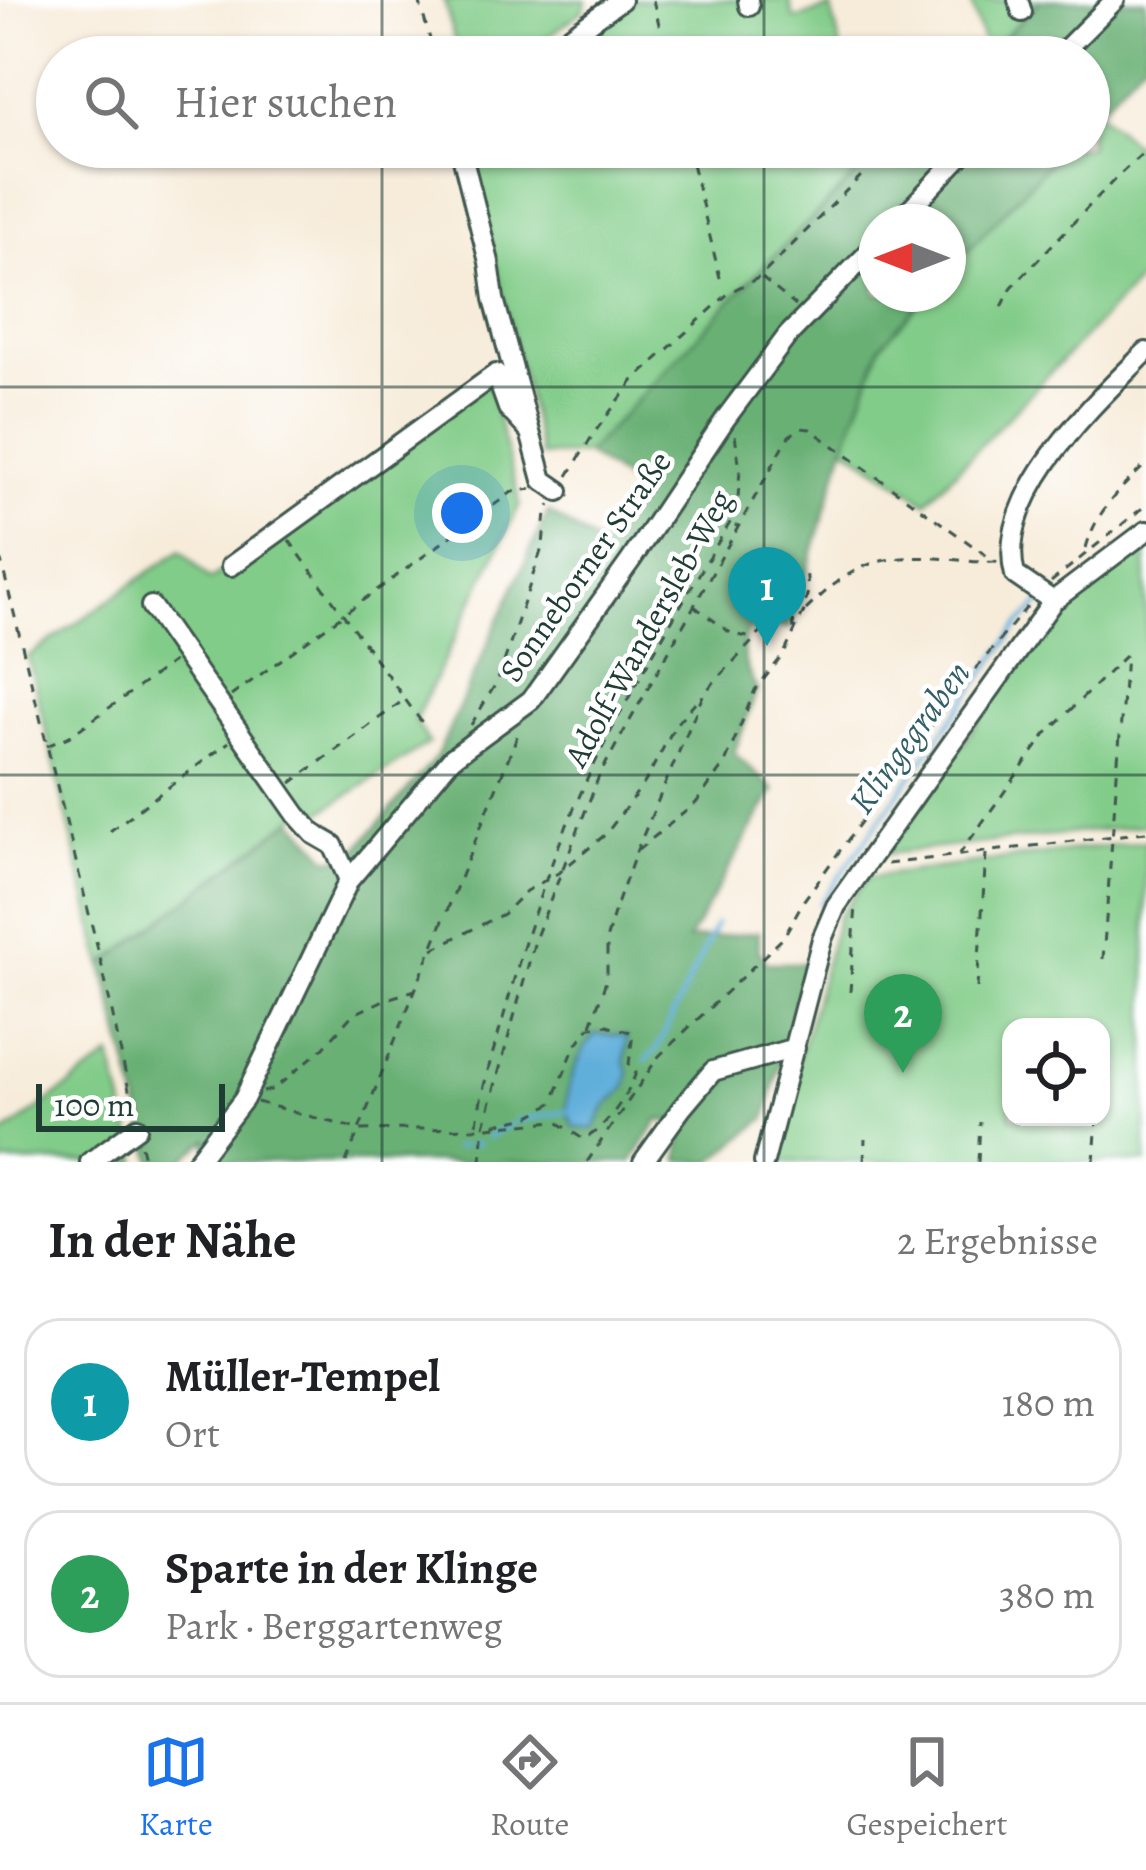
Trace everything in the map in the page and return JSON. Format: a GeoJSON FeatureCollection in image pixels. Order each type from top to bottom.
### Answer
{"type":"FeatureCollection","features":[{"type":"Feature","properties":{"kind":"street"},"geometry":{"type":"LineString","coordinates":[[570,36],[621,0]]}},
{"type":"Feature","properties":{"kind":"street"},"geometry":{"type":"LineString","coordinates":[[1079,36],[1115,0]]}},
{"type":"Feature","properties":{"kind":"street"},"geometry":{"type":"LineString","coordinates":[[465,168],[490,262],[494,299],[543,480],[559,491]]}},
{"type":"Feature","properties":{"kind":"street"},"geometry":{"type":"LineString","coordinates":[[915,204],[949,168]]}},
{"type":"Feature","properties":{"kind":"street","name":"Sonneborner Straße"},"geometry":{"type":"LineString","coordinates":[[196,1162],[244,1099],[349,880],[452,758],[531,700],[788,335],[858,264]]}},
{"type":"Feature","properties":{"kind":"street"},"geometry":{"type":"LineString","coordinates":[[1046,597],[1015,575],[1011,560],[1032,486],[1079,419],[1146,352]]}},
{"type":"Feature","properties":{"kind":"street"},"geometry":{"type":"LineString","coordinates":[[231,566],[496,374],[508,408],[530,432]]}},
{"type":"Feature","properties":{"kind":"street"},"geometry":{"type":"LineString","coordinates":[[764,1162],[822,940],[836,906],[1046,597],[1146,531]]}},
{"type":"Feature","properties":{"kind":"street"},"geometry":{"type":"LineString","coordinates":[[151,606],[280,791],[314,834],[333,845],[349,880]]}},
{"type":"Feature","properties":{"kind":"street"},"geometry":{"type":"LineString","coordinates":[[654,1157],[681,1108],[712,1071],[795,1048]]}},
{"type":"Feature","properties":{"kind":"street"},"geometry":{"type":"LineString","coordinates":[[90,1162],[137,1128]]}},
{"type":"Feature","properties":{"kind":"path"},"geometry":{"type":"LineString","coordinates":[[419,0],[429,36]]}},
{"type":"Feature","properties":{"kind":"path"},"geometry":{"type":"LineString","coordinates":[[653,0],[662,36]]}},
{"type":"Feature","properties":{"kind":"path"},"geometry":{"type":"LineString","coordinates":[[1002,307],[1012,287],[1146,150]]}},
{"type":"Feature","properties":{"kind":"path"},"geometry":{"type":"LineString","coordinates":[[693,168],[722,286]]}},
{"type":"Feature","properties":{"kind":"path"},"geometry":{"type":"LineString","coordinates":[[452,758],[498,680],[542,545],[546,512],[594,433],[634,380],[730,292],[760,277],[869,168]]}},
{"type":"Feature","properties":{"kind":"path"},"geometry":{"type":"LineString","coordinates":[[760,277],[808,316]]}},
{"type":"Feature","properties":{"kind":"path"},"geometry":{"type":"LineString","coordinates":[[726,418],[736,438],[740,470],[736,529]]}},
{"type":"Feature","properties":{"kind":"path","name":"Adolf-Wandersleb-Weg"},"geometry":{"type":"LineString","coordinates":[[481,1162],[484,1126],[536,937],[599,776],[789,436],[801,428],[810,429],[996,562],[883,558],[844,576],[804,611]]}},
{"type":"Feature","properties":{"kind":"path"},"geometry":{"type":"LineString","coordinates":[[1084,554],[1092,525],[1110,499],[1146,464]]}},
{"type":"Feature","properties":{"kind":"path"},"geometry":{"type":"LineString","coordinates":[[219,704],[512,493],[536,488]]}},
{"type":"Feature","properties":{"kind":"path"},"geometry":{"type":"LineString","coordinates":[[587,1162],[659,1056],[783,938],[804,900],[914,749],[1084,554],[1146,505]]}},
{"type":"Feature","properties":{"kind":"path"},"geometry":{"type":"LineString","coordinates":[[477,1128],[483,1087],[515,976],[578,800],[608,738],[737,511]]}},
{"type":"Feature","properties":{"kind":"path"},"geometry":{"type":"LineString","coordinates":[[281,530],[426,728]]}},
{"type":"Feature","properties":{"kind":"path"},"geometry":{"type":"LineString","coordinates":[[0,557],[101,962],[145,1162]]}},
{"type":"Feature","properties":{"kind":"path"},"geometry":{"type":"LineString","coordinates":[[636,852],[686,812],[725,763],[755,690],[784,654],[804,611],[806,568]]}},
{"type":"Feature","properties":{"kind":"path"},"geometry":{"type":"LineString","coordinates":[[694,606],[732,634],[754,639]]}},
{"type":"Feature","properties":{"kind":"path"},"geometry":{"type":"LineString","coordinates":[[431,950],[503,914],[526,891],[560,872],[606,833],[645,782],[676,724],[754,639],[778,614],[794,611],[794,634]]}},
{"type":"Feature","properties":{"kind":"path"},"geometry":{"type":"LineString","coordinates":[[47,746],[70,736],[184,654]]}},
{"type":"Feature","properties":{"kind":"path"},"geometry":{"type":"LineString","coordinates":[[959,855],[1046,734],[1126,656],[1103,959]]}},
{"type":"Feature","properties":{"kind":"path"},"geometry":{"type":"LineString","coordinates":[[244,1099],[361,1130],[477,1128],[530,1117],[552,1103],[575,1046],[590,1027],[607,978],[607,938],[636,852],[704,693]]}},
{"type":"Feature","properties":{"kind":"path"},"geometry":{"type":"LineString","coordinates":[[280,791],[405,699]]}},
{"type":"Feature","properties":{"kind":"path"},"geometry":{"type":"LineString","coordinates":[[346,1162],[531,700]]}},
{"type":"Feature","properties":{"kind":"path"},"geometry":{"type":"LineString","coordinates":[[110,831],[240,734]]}},
{"type":"Feature","properties":{"kind":"path"},"geometry":{"type":"LineString","coordinates":[[850,992],[860,870],[1146,832]]}},
{"type":"Feature","properties":{"kind":"path"},"geometry":{"type":"LineString","coordinates":[[977,988],[986,852]]}},
{"type":"Feature","properties":{"kind":"path"},"geometry":{"type":"LineString","coordinates":[[244,1099],[274,1089],[352,1016],[416,990]]}},
{"type":"Feature","properties":{"kind":"path"},"geometry":{"type":"LineString","coordinates":[[484,1126],[556,1121],[578,1138],[596,1134],[631,1090],[636,1072],[629,1064],[633,1034],[607,1025],[590,1027]]}},
{"type":"Feature","properties":{"kind":"path"},"geometry":{"type":"LineString","coordinates":[[978,1162],[980,1122]]}},
{"type":"Feature","properties":{"kind":"path"},"geometry":{"type":"LineString","coordinates":[[1094,1162],[1096,1126]]}},
{"type":"Feature","properties":{"kind":"path"},"geometry":{"type":"LineString","coordinates":[[864,1162],[866,1139]]}},
{"type":"Feature","properties":{"kind":"green space"},"geometry":{"type":"Polygon","coordinates":[[[444,0],[586,0],[584,10],[549,36],[453,36],[444,0]]]}},
{"type":"Feature","properties":{"kind":"green space"},"geometry":{"type":"Polygon","coordinates":[[[635,0],[789,0],[794,19],[831,8],[838,36],[583,36],[635,0]]]}},
{"type":"Feature","properties":{"kind":"green space"},"geometry":{"type":"Polygon","coordinates":[[[970,0],[1040,0],[1005,36],[981,36],[970,0]]]}},
{"type":"Feature","properties":{"kind":"green space"},"geometry":{"type":"Polygon","coordinates":[[[1041,0],[1146,0],[1146,58],[1110,97],[1110,36],[1006,36],[1041,0]]]}},
{"type":"Feature","properties":{"kind":"green space"},"geometry":{"type":"Polygon","coordinates":[[[1110,123],[1146,155],[1146,273],[926,502],[845,446],[881,345],[911,312],[966,312],[966,253],[1045,168],[1110,168],[1110,123]]]}},
{"type":"Feature","properties":{"kind":"green space"},"geometry":{"type":"Polygon","coordinates":[[[473,168],[862,168],[586,454],[541,456],[473,168]]]}},
{"type":"Feature","properties":{"kind":"green space"},"geometry":{"type":"Polygon","coordinates":[[[864,168],[1045,168],[966,253],[966,204],[858,204],[858,312],[911,312],[881,345],[790,628],[763,623],[748,630],[745,638],[745,660],[757,690],[734,753],[774,790],[688,940],[759,932],[759,951],[766,963],[806,963],[766,1118],[712,1162],[679,1160],[683,1124],[659,1120],[632,1162],[206,1162],[208,1139],[179,1162],[153,1162],[103,965],[293,819],[329,859],[352,855],[437,756],[548,512],[602,547],[639,490],[586,454],[864,168]]]}},
{"type":"Feature","properties":{"kind":"green space"},"geometry":{"type":"Polygon","coordinates":[[[488,380],[520,504],[415,720],[429,743],[309,820],[302,812],[103,965],[28,657],[181,550],[210,580],[488,380]]]}},
{"type":"Feature","properties":{"kind":"green space"},"geometry":{"type":"Polygon","coordinates":[[[1146,543],[1146,825],[886,854],[1055,611],[1146,543]]]}},
{"type":"Feature","properties":{"kind":"green space"},"geometry":{"type":"Polygon","coordinates":[[[1146,841],[1146,1162],[770,1162],[838,917],[868,877],[1146,841]]]}},
{"type":"Feature","properties":{"kind":"green space"},"geometry":{"type":"Polygon","coordinates":[[[111,1056],[138,1162],[0,1162],[0,1137],[111,1056]]]}},
{"type":"Feature","properties":{"kind":"water"},"geometry":{"type":"Polygon","coordinates":[[[595,1034],[627,1036],[626,1088],[607,1105],[594,1129],[575,1128],[567,1110],[569,1090],[579,1059],[595,1034]]]}},
{"type":"Feature","properties":{"kind":"waterway","name":"Klingegraben"},"geometry":{"type":"LineString","coordinates":[[820,904],[1019,625],[1042,602]]}},
{"type":"Feature","properties":{"kind":"waterway","name":"Klingegraben"},"geometry":{"type":"LineString","coordinates":[[646,1060],[657,1049],[716,924]]}},
{"type":"Feature","properties":{"kind":"waterway","name":"Klingegraben"},"geometry":{"type":"LineString","coordinates":[[516,1121],[569,1111]]}},
{"type":"Feature","properties":{"kind":"waterway","name":"Klingegraben"},"geometry":{"type":"LineString","coordinates":[[488,1137],[510,1125]]}},
{"type":"Feature","properties":{"kind":"waterway","name":"Klingegraben"},"geometry":{"type":"LineString","coordinates":[[471,1145],[477,1143]]}},
{"type":"Feature","properties":{"kind":"waterway","name":"Klingegraben"},"geometry":{"type":"LineString","coordinates":[[457,1147],[461,1146]]}},
{"type":"Feature","properties":{"kind":"place","name":"Müller-Tempel"},"geometry":{"type":"Point","coordinates":[767,646]}},
{"type":"Feature","properties":{"kind":"place","name":"Sparte in der Klinge"},"geometry":{"type":"Point","coordinates":[903,1073]}}]}
